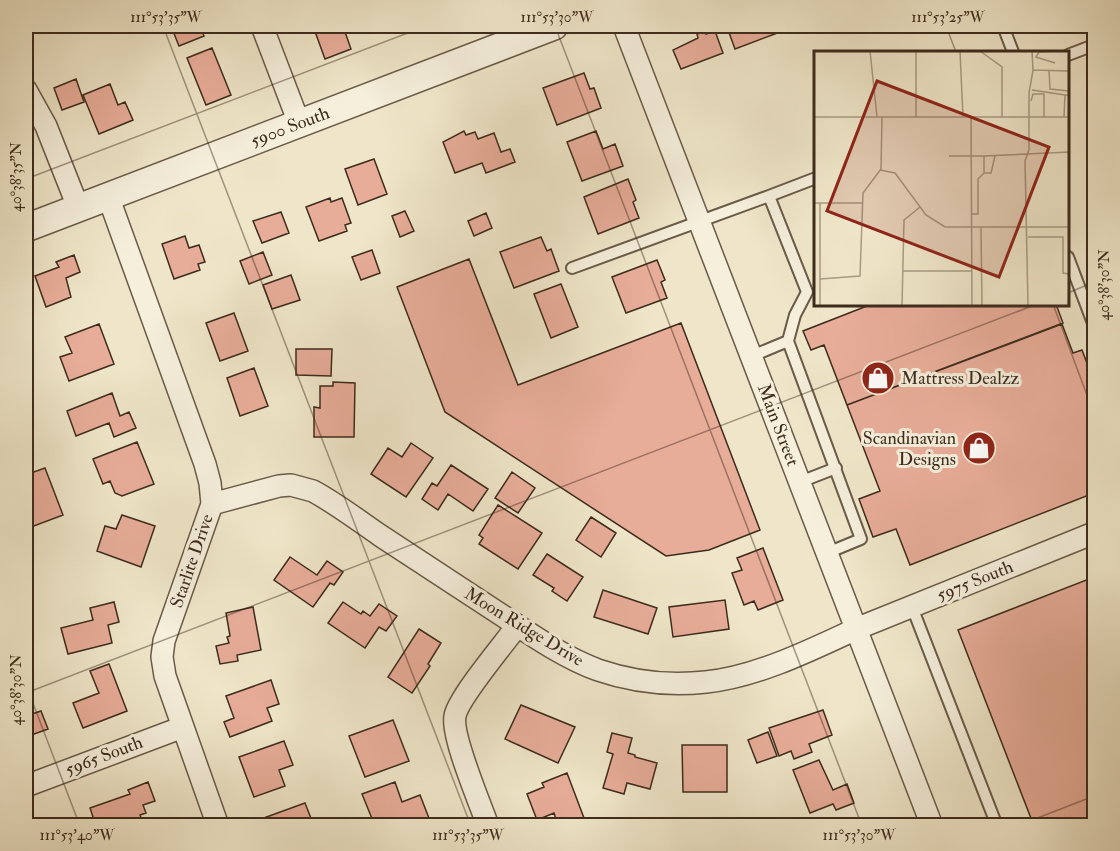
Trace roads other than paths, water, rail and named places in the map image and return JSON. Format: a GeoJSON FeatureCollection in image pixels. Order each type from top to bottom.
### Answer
{"type":"FeatureCollection","features":[{"type":"Feature","properties":{"kind":"street"},"geometry":{"type":"LineString","coordinates":[[262,26],[299,123]]}},
{"type":"Feature","properties":{"kind":"street","name":"5900 South"},"geometry":{"type":"LineString","coordinates":[[26,228],[554,26]]}},
{"type":"Feature","properties":{"kind":"street","name":"Main Street"},"geometry":{"type":"LineString","coordinates":[[624,26],[932,825]]}},
{"type":"Feature","properties":{"kind":"street"},"geometry":{"type":"LineString","coordinates":[[26,90],[46,126],[78,207]]}},
{"type":"Feature","properties":{"kind":"street","name":"Starlite Drive"},"geometry":{"type":"LineString","coordinates":[[108,196],[210,483],[212,504],[163,648],[163,667],[218,825]]}},
{"type":"Feature","properties":{"kind":"street","name":"Moon Ridge Drive"},"geometry":{"type":"LineString","coordinates":[[212,504],[279,486],[291,485],[313,491],[517,626],[568,657],[597,670],[627,678],[655,683],[681,684],[732,678],[818,647],[856,629]]}},
{"type":"Feature","properties":{"kind":"street","name":"5975 South"},"geometry":{"type":"LineString","coordinates":[[856,629],[1095,533]]}},
{"type":"Feature","properties":{"kind":"street"},"geometry":{"type":"LineString","coordinates":[[488,825],[456,739],[454,718],[460,703],[517,626]]}},
{"type":"Feature","properties":{"kind":"street","name":"5965 South"},"geometry":{"type":"LineString","coordinates":[[26,786],[183,727]]}},
{"type":"Feature","properties":{"kind":"lane"},"geometry":{"type":"LineString","coordinates":[[1003,26],[1013,51]]}},
{"type":"Feature","properties":{"kind":"lane"},"geometry":{"type":"LineString","coordinates":[[1069,55],[1095,45]]}},
{"type":"Feature","properties":{"kind":"lane"},"geometry":{"type":"LineString","coordinates":[[572,268],[814,179]]}},
{"type":"Feature","properties":{"kind":"lane"},"geometry":{"type":"LineString","coordinates":[[769,196],[811,291],[795,315],[788,341],[861,539],[827,553]]}},
{"type":"Feature","properties":{"kind":"lane"},"geometry":{"type":"LineString","coordinates":[[1069,260],[1095,326]]}},
{"type":"Feature","properties":{"kind":"lane"},"geometry":{"type":"LineString","coordinates":[[752,356],[788,341]]}},
{"type":"Feature","properties":{"kind":"lane"},"geometry":{"type":"LineString","coordinates":[[800,482],[836,468]]}},
{"type":"Feature","properties":{"kind":"lane"},"geometry":{"type":"LineString","coordinates":[[912,607],[997,825]]}},
{"type":"Feature","properties":{"kind":"place","name":"Mattress Dealzz"},"geometry":{"type":"Point","coordinates":[878,378]}},
{"type":"Feature","properties":{"kind":"place","name":"Scandinavian Designs"},"geometry":{"type":"Point","coordinates":[979,448]}}]}
